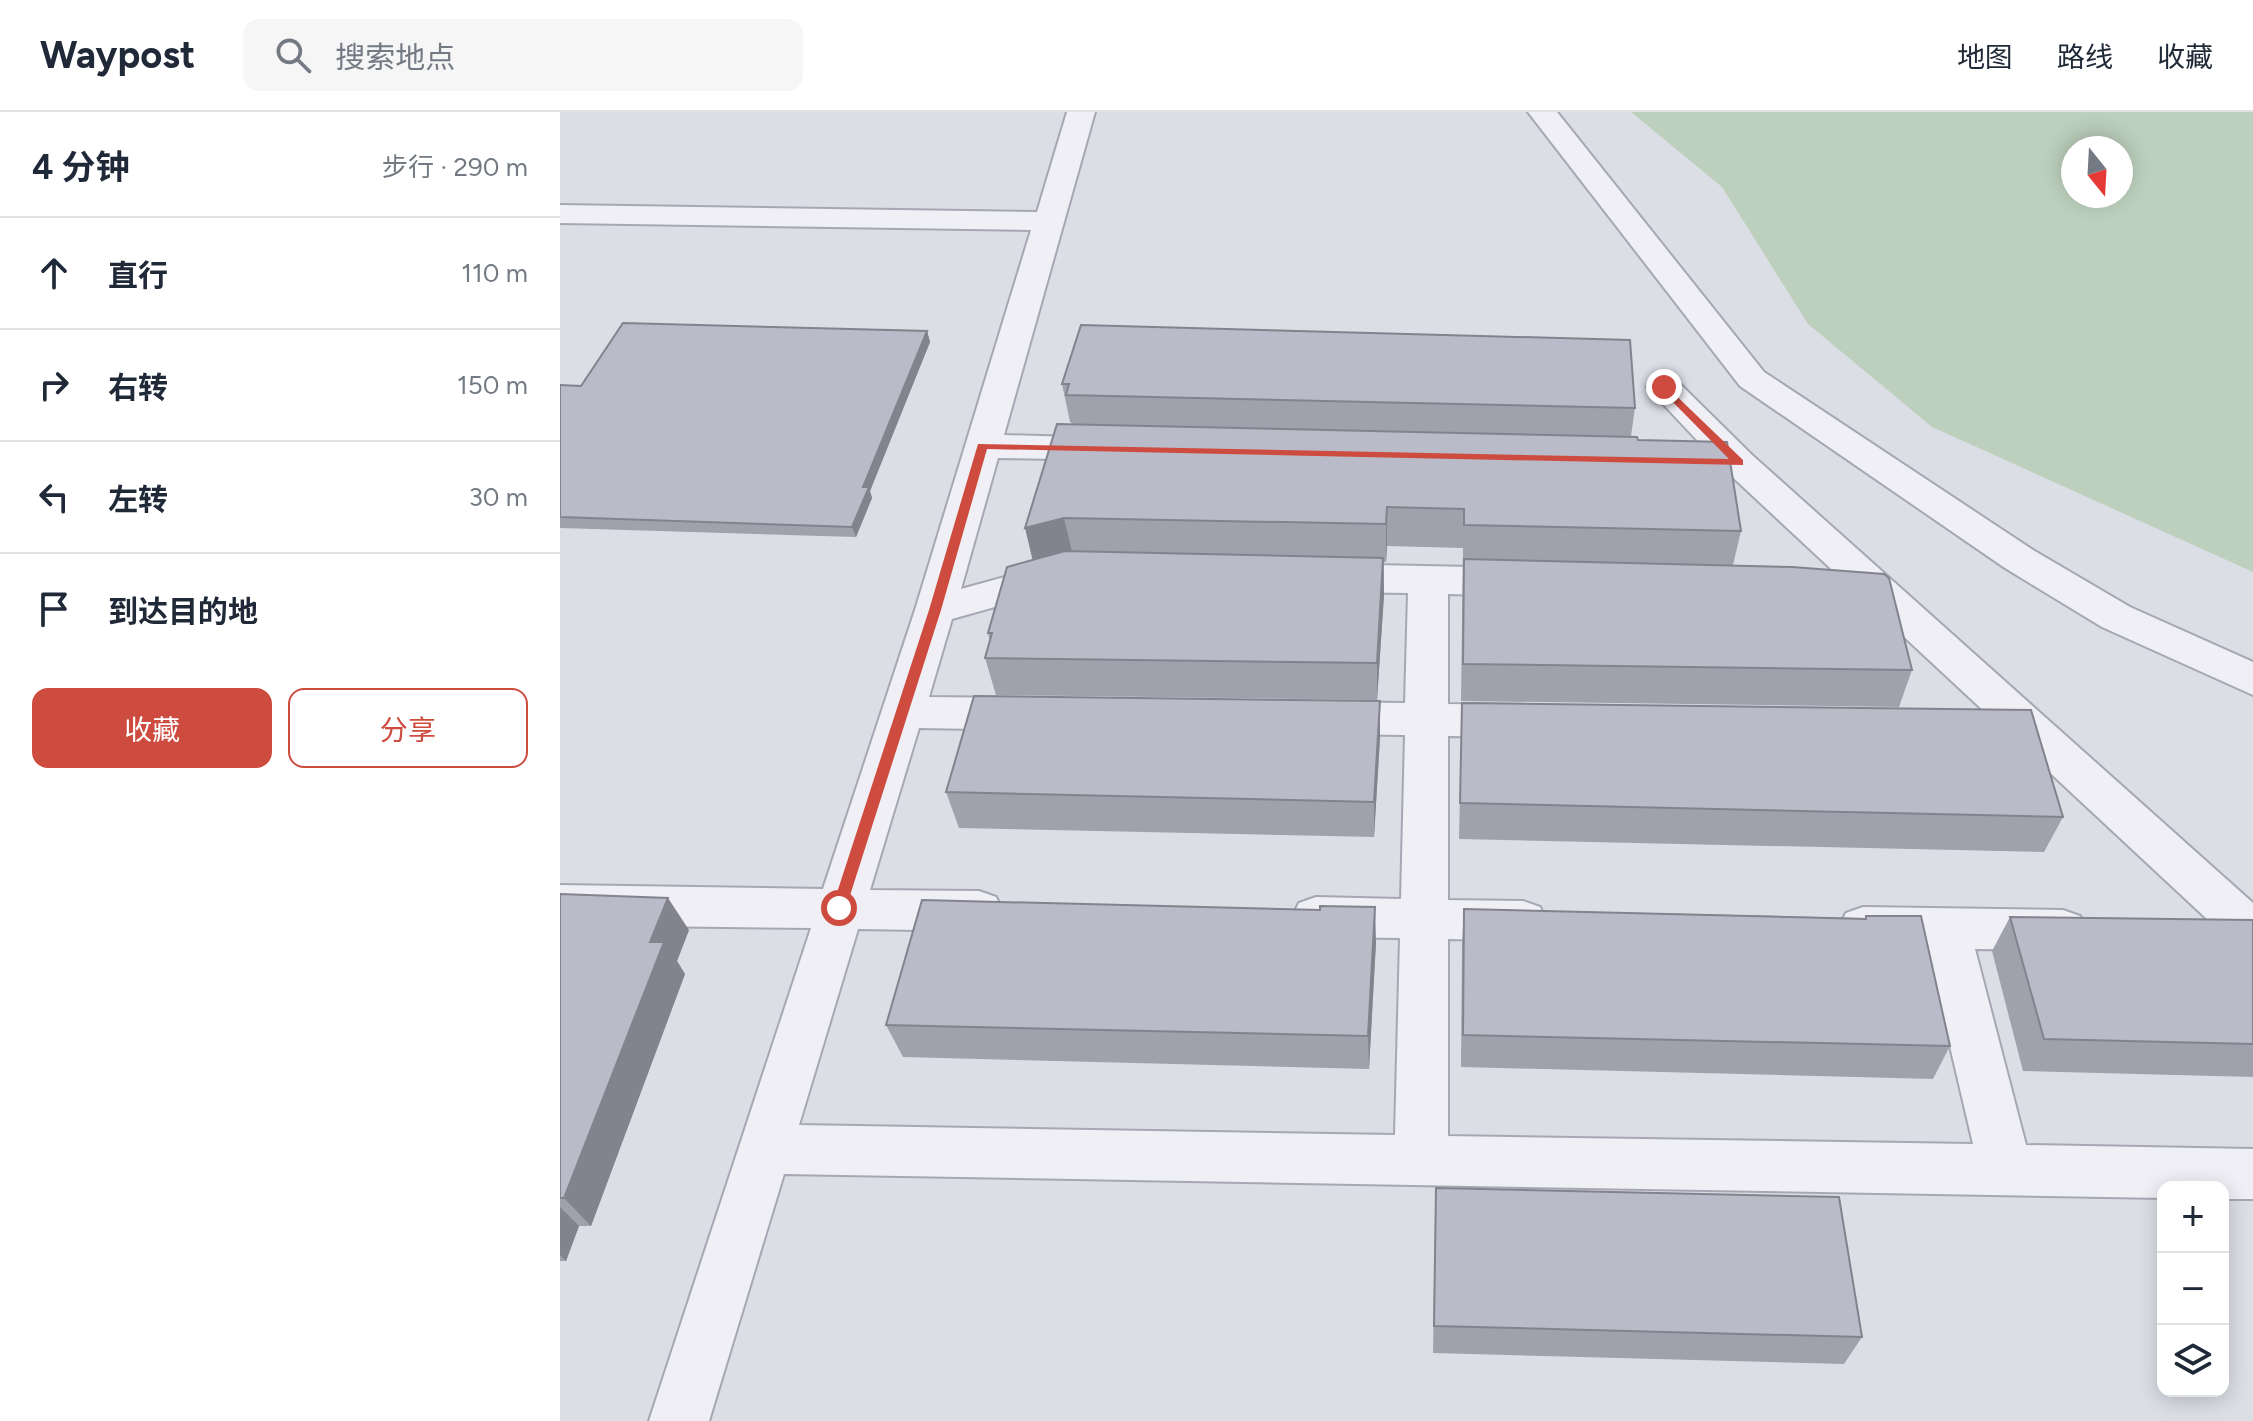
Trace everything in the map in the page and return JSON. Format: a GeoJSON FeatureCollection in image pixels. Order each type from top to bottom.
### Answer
{"type":"FeatureCollection","features":[{"type":"Feature","properties":{"kind":"street"},"geometry":{"type":"LineString","coordinates":[[679,1421],[935,610],[1081,112]]}},
{"type":"Feature","properties":{"kind":"street"},"geometry":{"type":"LineString","coordinates":[[1542,112],[1752,379],[2056,581],[2116,617],[2253,680]]}},
{"type":"Feature","properties":{"kind":"street"},"geometry":{"type":"LineString","coordinates":[[560,214],[1048,221]]}},
{"type":"Feature","properties":{"kind":"street"},"geometry":{"type":"LineString","coordinates":[[1664,387],[1739,463],[2253,933]]}},
{"type":"Feature","properties":{"kind":"street"},"geometry":{"type":"LineString","coordinates":[[982,446],[1140,449]]}},
{"type":"Feature","properties":{"kind":"street"},"geometry":{"type":"LineString","coordinates":[[1692,462],[1739,463]]}},
{"type":"Feature","properties":{"kind":"street"},"geometry":{"type":"LineString","coordinates":[[935,610],[1035,580],[1073,572],[1088,573]]}},
{"type":"Feature","properties":{"kind":"street"},"geometry":{"type":"LineString","coordinates":[[1289,577],[1566,583]]}},
{"type":"Feature","properties":{"kind":"street"},"geometry":{"type":"LineString","coordinates":[[1421,1160],[1428,581]]}},
{"type":"Feature","properties":{"kind":"street"},"geometry":{"type":"LineString","coordinates":[[1826,590],[1885,595]]}},
{"type":"Feature","properties":{"kind":"street"},"geometry":{"type":"LineString","coordinates":[[902,712],[1074,714]]}},
{"type":"Feature","properties":{"kind":"street"},"geometry":{"type":"LineString","coordinates":[[1290,717],[1554,721]]}},
{"type":"Feature","properties":{"kind":"street"},"geometry":{"type":"LineString","coordinates":[[1965,727],[2028,728]]}},
{"type":"Feature","properties":{"kind":"street"},"geometry":{"type":"LineString","coordinates":[[560,905],[1029,912]]}},
{"type":"Feature","properties":{"kind":"street"},"geometry":{"type":"LineString","coordinates":[[1267,916],[1567,921]]}},
{"type":"Feature","properties":{"kind":"street"},"geometry":{"type":"LineString","coordinates":[[1820,926],[2100,931]]}},
{"type":"Feature","properties":{"kind":"street"},"geometry":{"type":"LineString","coordinates":[[1946,928],[2006,1170]]}},
{"type":"Feature","properties":{"kind":"street"},"geometry":{"type":"LineString","coordinates":[[2192,932],[2253,933]]}},
{"type":"Feature","properties":{"kind":"street"},"geometry":{"type":"LineString","coordinates":[[764,1149],[2253,1174]]}},
{"type":"Feature","properties":{"kind":"green space"},"geometry":{"type":"Polygon","coordinates":[[[1631,112],[2253,112],[2253,572],[1932,427],[1808,324],[1722,187],[1631,112]]]}},
{"type":"Feature","properties":{"kind":"building"},"geometry":{"type":"Polygon","coordinates":[[[623,323],[927,331],[863,487],[869,487],[852,527],[560,517],[560,385],[581,386],[623,323]]]}},
{"type":"Feature","properties":{"kind":"building"},"geometry":{"type":"Polygon","coordinates":[[[1081,325],[1630,340],[1635,408],[1066,395],[1069,384],[1062,384],[1081,325]]]}},
{"type":"Feature","properties":{"kind":"building"},"geometry":{"type":"Polygon","coordinates":[[[1057,424],[1637,437],[1638,440],[1727,442],[1741,531],[1464,525],[1464,509],[1387,507],[1386,524],[1064,518],[1025,528],[1057,424]]]}},
{"type":"Feature","properties":{"kind":"building"},"geometry":{"type":"Polygon","coordinates":[[[1065,551],[1383,558],[1377,663],[985,658],[992,633],[988,633],[1007,567],[1065,551]]]}},
{"type":"Feature","properties":{"kind":"building"},"geometry":{"type":"Polygon","coordinates":[[[1464,559],[1792,567],[1884,574],[1889,578],[1912,670],[1463,664],[1464,559]]]}},
{"type":"Feature","properties":{"kind":"building"},"geometry":{"type":"Polygon","coordinates":[[[974,696],[1380,701],[1374,802],[946,792],[974,696]]]}},
{"type":"Feature","properties":{"kind":"building"},"geometry":{"type":"Polygon","coordinates":[[[1462,703],[2031,710],[2063,817],[1460,803],[1462,703]]]}},
{"type":"Feature","properties":{"kind":"building"},"geometry":{"type":"Polygon","coordinates":[[[560,894],[668,898],[650,942],[664,942],[564,1198],[560,1198],[560,894]]]}},
{"type":"Feature","properties":{"kind":"building"},"geometry":{"type":"Polygon","coordinates":[[[922,900],[1320,910],[1320,906],[1375,907],[1368,1036],[886,1025],[922,900]]]}},
{"type":"Feature","properties":{"kind":"building"},"geometry":{"type":"Polygon","coordinates":[[[1464,909],[1866,919],[1866,916],[1921,916],[1950,1046],[1463,1035],[1464,909]]]}},
{"type":"Feature","properties":{"kind":"building"},"geometry":{"type":"Polygon","coordinates":[[[2010,917],[2253,920],[2253,1044],[2044,1039],[2010,917]]]}},
{"type":"Feature","properties":{"kind":"building"},"geometry":{"type":"Polygon","coordinates":[[[1436,1188],[1839,1197],[1862,1337],[1434,1326],[1436,1188]]]}},
{"type":"Feature","properties":{"kind":"route"},"geometry":{"type":"LineString","coordinates":[[839,908],[935,610],[982,446],[1739,463],[1664,387]]}}]}
